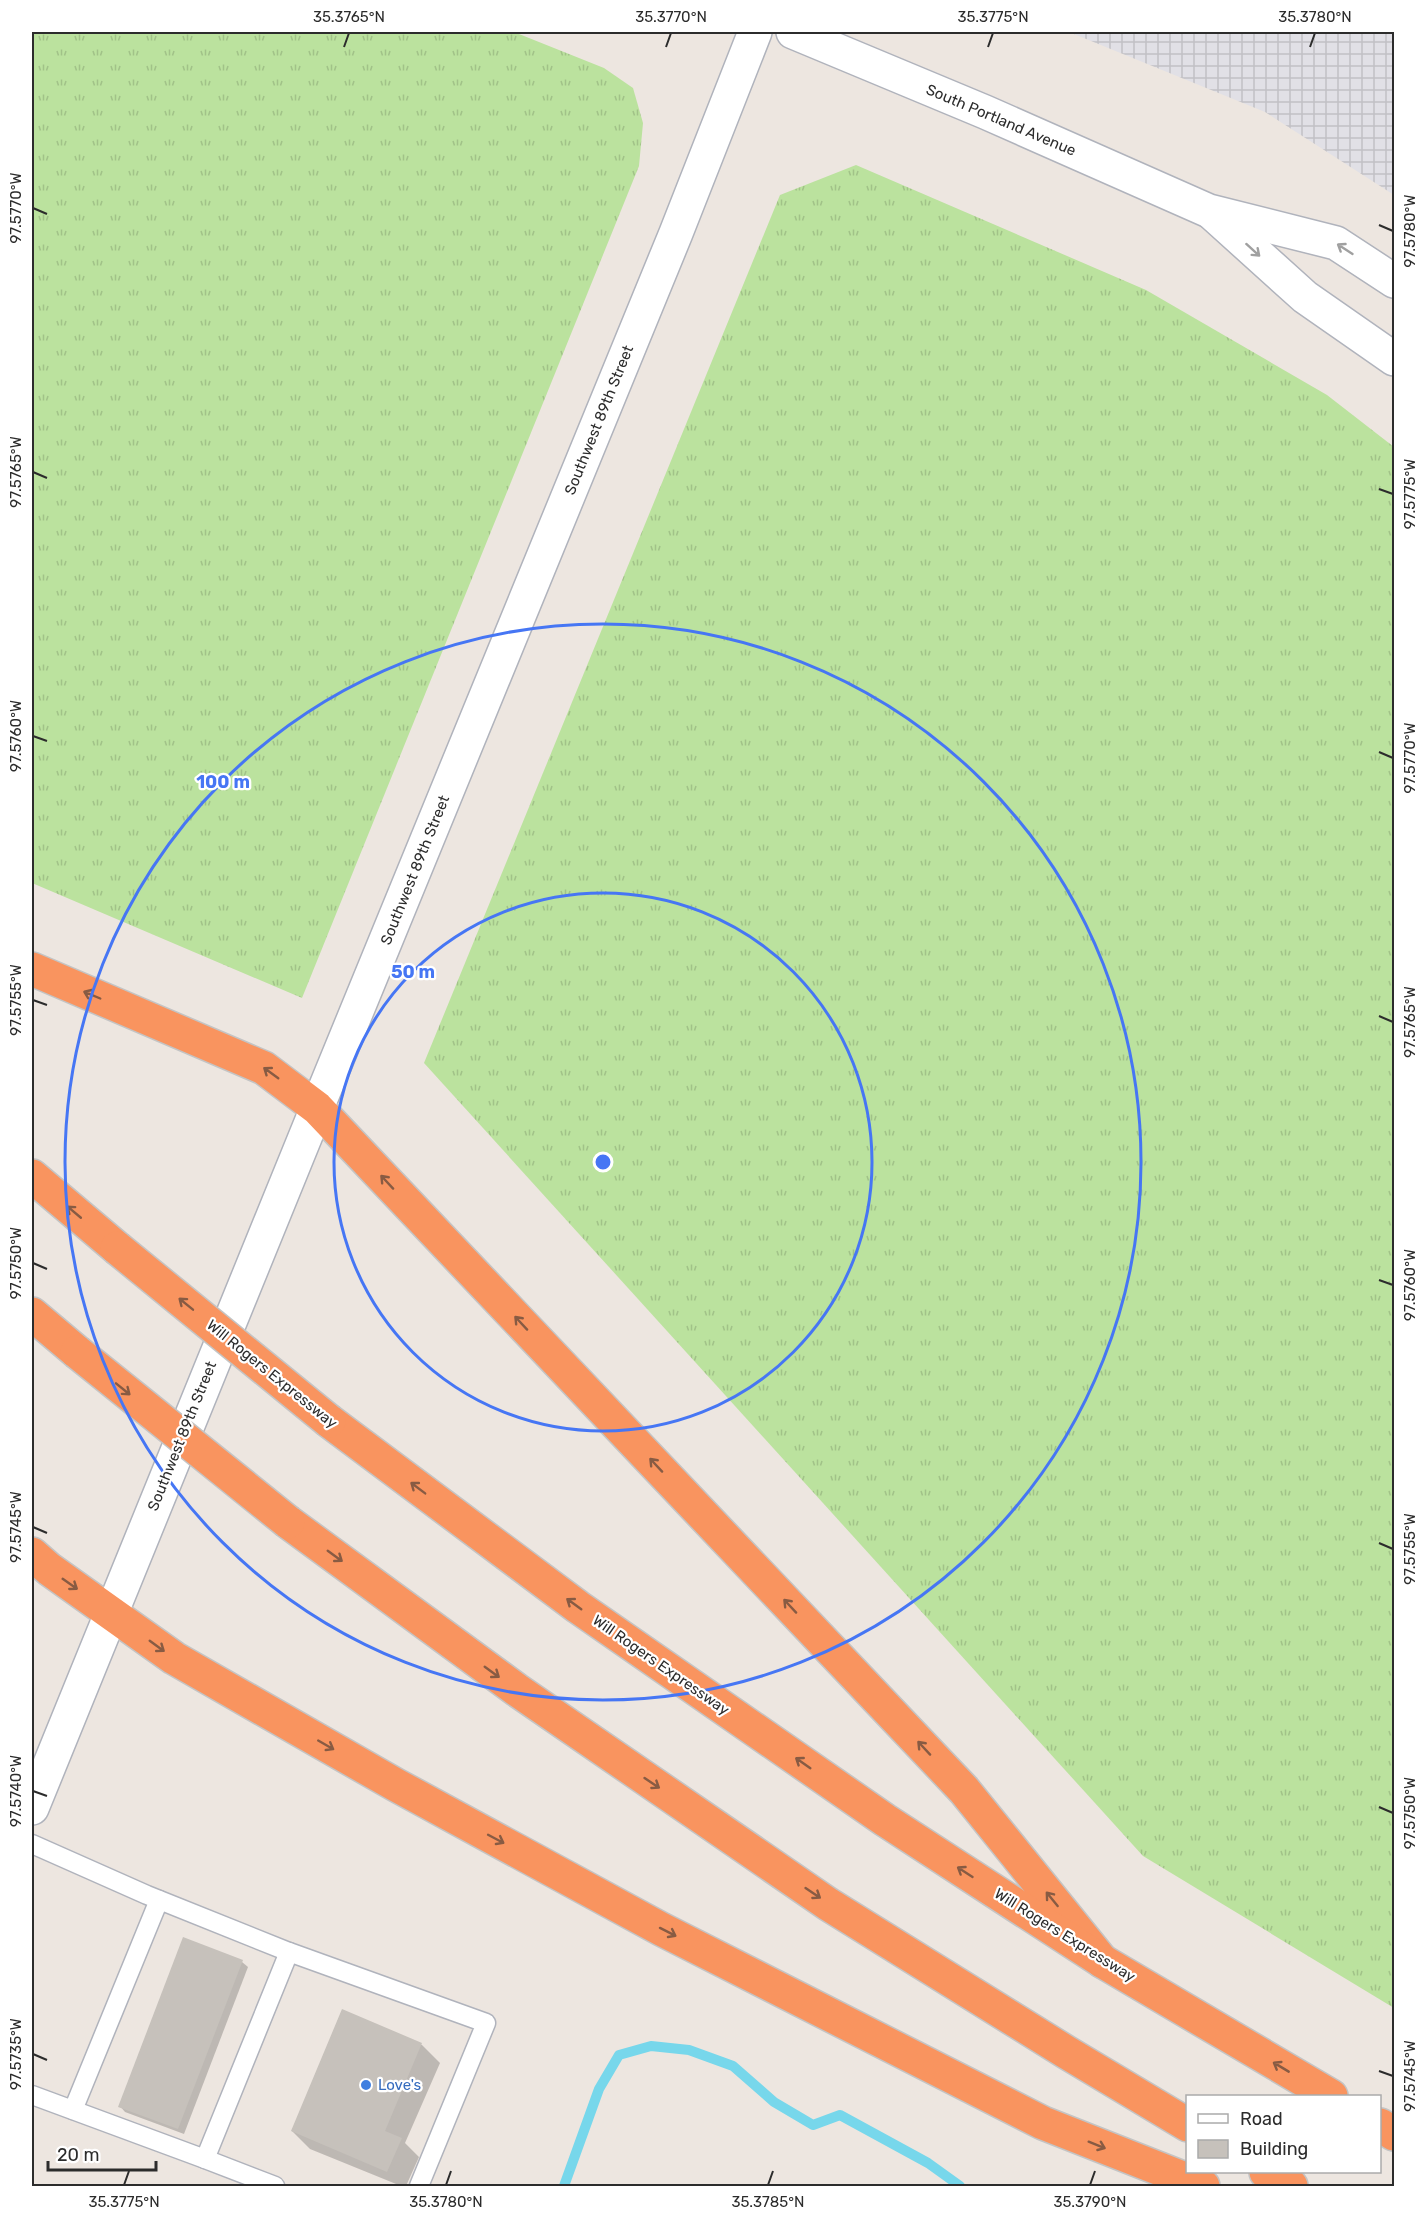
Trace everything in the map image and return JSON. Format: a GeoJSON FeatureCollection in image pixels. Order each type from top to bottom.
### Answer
{"type":"FeatureCollection","features":[{"type":"Feature","properties":{"kind":"highway"},"geometry":{"type":"LineString","coordinates":[[32,969],[264,1068],[317,1108],[964,1790],[1102,1961]]}},
{"type":"Feature","properties":{"kind":"highway","name":"Will Rogers Expressway"},"geometry":{"type":"LineString","coordinates":[[32,1176],[329,1421],[578,1607],[885,1820],[1102,1961],[1328,2095]]}},
{"type":"Feature","properties":{"kind":"highway"},"geometry":{"type":"LineString","coordinates":[[32,1314],[288,1522],[517,1690],[828,1904],[1186,2124]]}},
{"type":"Feature","properties":{"kind":"highway"},"geometry":{"type":"LineString","coordinates":[[32,1554],[184,1664],[396,1785],[662,1929],[1043,2123],[1203,2187]]}},
{"type":"Feature","properties":{"kind":"highway"},"geometry":{"type":"LineString","coordinates":[[1381,2126],[1395,2134]]}},
{"type":"Feature","properties":{"kind":"highway"},"geometry":{"type":"LineString","coordinates":[[1268,2173],[1291,2187]]}},
{"type":"Feature","properties":{"kind":"main road","name":"Southwest 89th Street"},"geometry":{"type":"LineString","coordinates":[[32,1808],[110,1612],[676,233],[754,32]]}},
{"type":"Feature","properties":{"kind":"main road","name":"South Portland Avenue"},"geometry":{"type":"LineString","coordinates":[[793,32],[985,112],[1209,211],[1336,243],[1395,281]]}},
{"type":"Feature","properties":{"kind":"main road","name":"South Portland Avenue"},"geometry":{"type":"LineString","coordinates":[[1209,211],[1305,297],[1395,359]]}},
{"type":"Feature","properties":{"kind":"lane"},"geometry":{"type":"LineString","coordinates":[[32,1844],[159,1900],[289,1952],[486,2023],[419,2187]]}},
{"type":"Feature","properties":{"kind":"lane"},"geometry":{"type":"LineString","coordinates":[[73,2110],[159,1900]]}},
{"type":"Feature","properties":{"kind":"lane"},"geometry":{"type":"LineString","coordinates":[[205,2158],[289,1952]]}},
{"type":"Feature","properties":{"kind":"lane"},"geometry":{"type":"LineString","coordinates":[[32,2096],[205,2158],[275,2187]]}},
{"type":"Feature","properties":{"kind":"shaded area"},"geometry":{"type":"Polygon","coordinates":[[[1069,32],[1394,32],[1394,195],[1265,112],[1069,32]]]}},
{"type":"Feature","properties":{"kind":"green space"},"geometry":{"type":"Polygon","coordinates":[[[32,32],[514,32],[604,68],[633,88],[643,123],[639,166],[302,998],[32,883],[32,32]]]}},
{"type":"Feature","properties":{"kind":"green space"},"geometry":{"type":"Polygon","coordinates":[[[856,165],[1146,290],[1327,395],[1394,447],[1394,2008],[1143,1856],[424,1063],[780,195],[856,165]]]}},
{"type":"Feature","properties":{"kind":"building"},"geometry":{"type":"Polygon","coordinates":[[[183,1937],[243,1960],[178,2129],[118,2107],[183,1937]]]}},
{"type":"Feature","properties":{"kind":"building"},"geometry":{"type":"Polygon","coordinates":[[[342,2009],[422,2043],[385,2131],[402,2138],[387,2172],[291,2131],[342,2009]]]}},
{"type":"Feature","properties":{"kind":"waterway"},"geometry":{"type":"LineString","coordinates":[[564,2186],[599,2089],[619,2055],[651,2046],[689,2050],[733,2066],[774,2102],[813,2125],[840,2115],[928,2163],[960,2186]]}},
{"type":"Feature","properties":{"kind":"place","name":"Love's"},"geometry":{"type":"Point","coordinates":[366,2085]}}]}
